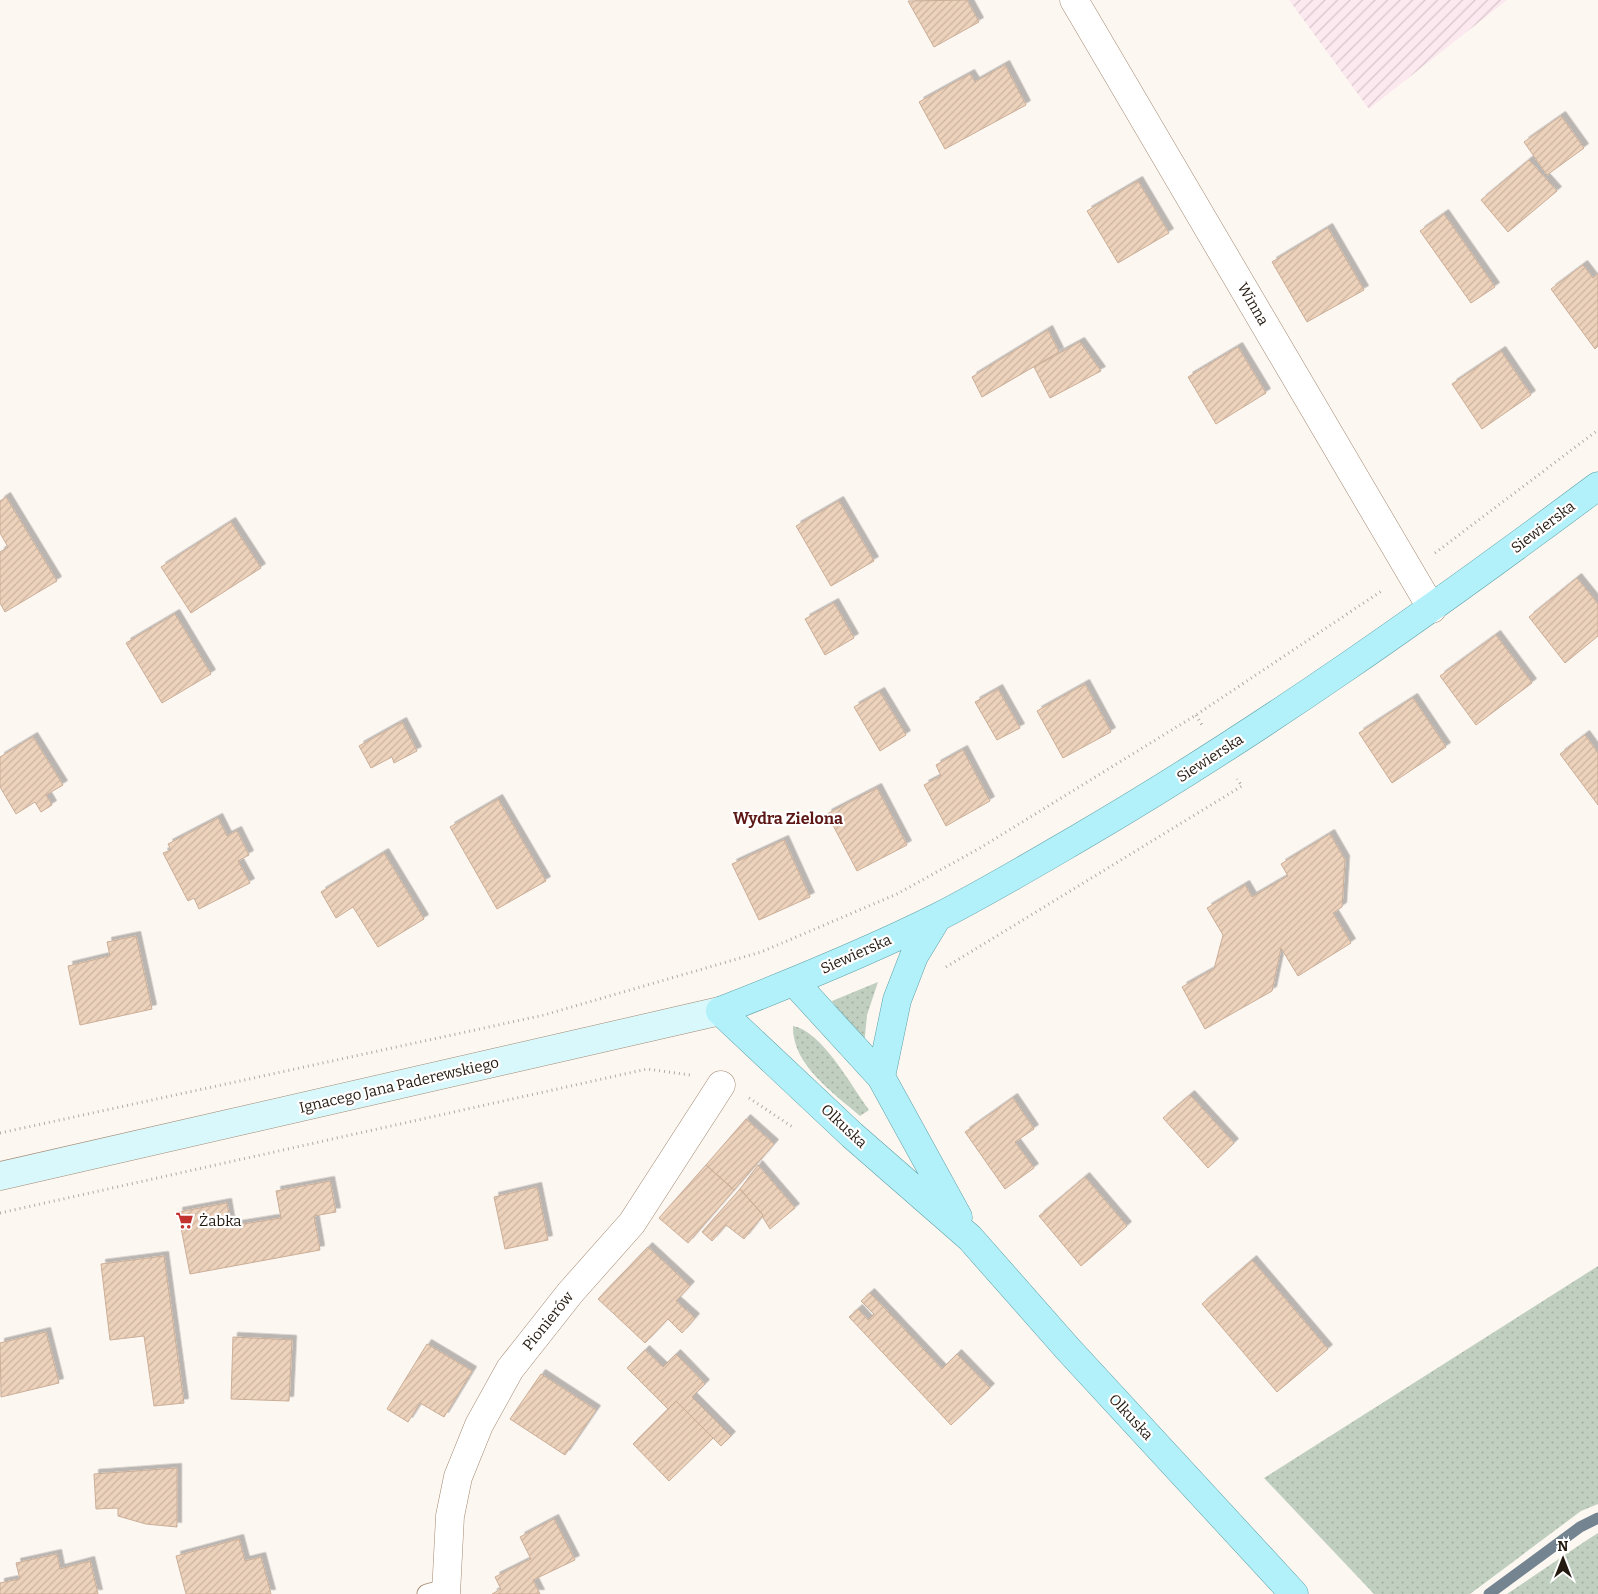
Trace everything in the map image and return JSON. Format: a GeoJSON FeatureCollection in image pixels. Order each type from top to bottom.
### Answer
{"type":"FeatureCollection","features":[{"type":"Feature","properties":{"kind":"main road","name":"Siewierska"},"geometry":{"type":"LineString","coordinates":[[794,982],[937,918],[997,886],[1219,754],[1432,609],[1598,486]]}},
{"type":"Feature","properties":{"kind":"main road"},"geometry":{"type":"LineString","coordinates":[[881,1077],[897,1000],[914,956],[937,918]]}},
{"type":"Feature","properties":{"kind":"main road","name":"Ignacego Jana Paderewskiego"},"geometry":{"type":"LineString","coordinates":[[0,1176],[720,1011],[794,982]]}},
{"type":"Feature","properties":{"kind":"main road","name":"Olkuska"},"geometry":{"type":"LineString","coordinates":[[794,982],[881,1077],[928,1167],[970,1238]]}},
{"type":"Feature","properties":{"kind":"main road","name":"Olkuska"},"geometry":{"type":"LineString","coordinates":[[720,1011],[852,1134],[970,1238],[1067,1348],[1294,1594]]}},
{"type":"Feature","properties":{"kind":"street","name":"Winna"},"geometry":{"type":"LineString","coordinates":[[1074,0],[1432,609]]}},
{"type":"Feature","properties":{"kind":"street","name":"Pionierów"},"geometry":{"type":"LineString","coordinates":[[439,1592],[450,1516],[458,1477],[479,1425],[510,1369],[570,1293],[632,1224],[721,1085]]}},
{"type":"Feature","properties":{"kind":"path"},"geometry":{"type":"LineString","coordinates":[[0,1133],[544,1015],[761,952],[897,894],[1059,800],[1196,715]]}},
{"type":"Feature","properties":{"kind":"path"},"geometry":{"type":"LineString","coordinates":[[940,971],[1242,786]]}},
{"type":"Feature","properties":{"kind":"path"},"geometry":{"type":"LineString","coordinates":[[0,1213],[647,1069],[695,1076],[738,1091],[799,1132]]}},
{"type":"Feature","properties":{"kind":"shaded area"},"geometry":{"type":"Polygon","coordinates":[[[1289,0],[1507,0],[1369,109],[1289,0]]]}},
{"type":"Feature","properties":{"kind":"green space"},"geometry":{"type":"Polygon","coordinates":[[[878,982],[867,1015],[864,1046],[832,1001],[878,982]]]}},
{"type":"Feature","properties":{"kind":"green space"},"geometry":{"type":"Polygon","coordinates":[[[793,1026],[804,1030],[815,1038],[836,1061],[869,1110],[860,1116],[816,1077],[799,1053],[794,1040],[793,1026]]]}},
{"type":"Feature","properties":{"kind":"green space"},"geometry":{"type":"Polygon","coordinates":[[[1598,1266],[1598,1504],[1581,1511],[1470,1594],[1374,1594],[1264,1478],[1598,1266]]]}},
{"type":"Feature","properties":{"kind":"green space"},"geometry":{"type":"Polygon","coordinates":[[[1598,1533],[1598,1594],[1507,1594],[1587,1540],[1598,1533]]]}},
{"type":"Feature","properties":{"kind":"building"},"geometry":{"type":"Polygon","coordinates":[[[967,0],[979,22],[934,47],[908,1],[967,0]]]}},
{"type":"Feature","properties":{"kind":"building"},"geometry":{"type":"Polygon","coordinates":[[[1005,65],[1026,105],[945,149],[919,102],[970,74],[975,82],[1005,65]]]}},
{"type":"Feature","properties":{"kind":"building"},"geometry":{"type":"Polygon","coordinates":[[[1561,116],[1584,148],[1547,175],[1524,142],[1561,116]]]}},
{"type":"Feature","properties":{"kind":"building"},"geometry":{"type":"Polygon","coordinates":[[[1529,160],[1557,191],[1508,232],[1481,200],[1529,160]]]}},
{"type":"Feature","properties":{"kind":"building"},"geometry":{"type":"Polygon","coordinates":[[[1138,181],[1169,233],[1118,263],[1087,211],[1138,181]]]}},
{"type":"Feature","properties":{"kind":"building"},"geometry":{"type":"Polygon","coordinates":[[[1444,214],[1495,287],[1471,303],[1420,231],[1444,214]]]}},
{"type":"Feature","properties":{"kind":"building"},"geometry":{"type":"Polygon","coordinates":[[[1328,228],[1364,290],[1307,322],[1272,262],[1328,228]]]}},
{"type":"Feature","properties":{"kind":"building"},"geometry":{"type":"Polygon","coordinates":[[[1583,265],[1593,278],[1598,274],[1598,346],[1595,349],[1551,289],[1583,265]]]}},
{"type":"Feature","properties":{"kind":"building"},"geometry":{"type":"Polygon","coordinates":[[[1048,330],[1059,352],[982,397],[972,377],[1048,330]]]}},
{"type":"Feature","properties":{"kind":"building"},"geometry":{"type":"Polygon","coordinates":[[[1080,342],[1101,371],[1050,398],[1034,367],[1080,342]]]}},
{"type":"Feature","properties":{"kind":"building"},"geometry":{"type":"Polygon","coordinates":[[[1238,347],[1266,393],[1216,424],[1188,377],[1238,347]]]}},
{"type":"Feature","properties":{"kind":"building"},"geometry":{"type":"Polygon","coordinates":[[[1501,351],[1531,395],[1482,429],[1452,384],[1501,351]]]}},
{"type":"Feature","properties":{"kind":"building"},"geometry":{"type":"Polygon","coordinates":[[[6,497],[57,581],[5,612],[0,603],[0,552],[8,547],[0,533],[0,501],[6,497]]]}},
{"type":"Feature","properties":{"kind":"building"},"geometry":{"type":"Polygon","coordinates":[[[839,501],[874,561],[831,586],[796,526],[839,501]]]}},
{"type":"Feature","properties":{"kind":"building"},"geometry":{"type":"Polygon","coordinates":[[[231,522],[261,568],[191,613],[161,567],[231,522]]]}},
{"type":"Feature","properties":{"kind":"building"},"geometry":{"type":"Polygon","coordinates":[[[1577,578],[1598,604],[1598,636],[1565,663],[1529,617],[1577,578]]]}},
{"type":"Feature","properties":{"kind":"building"},"geometry":{"type":"Polygon","coordinates":[[[834,603],[854,638],[825,655],[805,619],[834,603]]]}},
{"type":"Feature","properties":{"kind":"building"},"geometry":{"type":"Polygon","coordinates":[[[175,614],[211,674],[162,703],[126,643],[175,614]]]}},
{"type":"Feature","properties":{"kind":"building"},"geometry":{"type":"Polygon","coordinates":[[[1496,635],[1532,683],[1476,725],[1440,676],[1496,635]]]}},
{"type":"Feature","properties":{"kind":"building"},"geometry":{"type":"Polygon","coordinates":[[[1085,684],[1111,732],[1063,758],[1037,711],[1085,684]]]}},
{"type":"Feature","properties":{"kind":"building"},"geometry":{"type":"Polygon","coordinates":[[[998,689],[1020,728],[997,740],[975,702],[998,689]]]}},
{"type":"Feature","properties":{"kind":"building"},"geometry":{"type":"Polygon","coordinates":[[[880,692],[906,735],[880,751],[854,707],[880,692]]]}},
{"type":"Feature","properties":{"kind":"building"},"geometry":{"type":"Polygon","coordinates":[[[1413,698],[1446,747],[1392,783],[1359,733],[1413,698]]]}},
{"type":"Feature","properties":{"kind":"building"},"geometry":{"type":"Polygon","coordinates":[[[402,722],[417,751],[394,763],[392,757],[371,768],[359,746],[402,722]]]}},
{"type":"Feature","properties":{"kind":"building"},"geometry":{"type":"Polygon","coordinates":[[[1585,735],[1598,753],[1598,805],[1560,754],[1585,735]]]}},
{"type":"Feature","properties":{"kind":"building"},"geometry":{"type":"Polygon","coordinates":[[[33,737],[63,785],[46,795],[52,805],[41,812],[35,802],[16,814],[0,787],[0,757],[33,737]]]}},
{"type":"Feature","properties":{"kind":"building"},"geometry":{"type":"Polygon","coordinates":[[[963,750],[990,801],[946,826],[924,785],[941,776],[936,765],[963,750]]]}},
{"type":"Feature","properties":{"kind":"building"},"geometry":{"type":"Polygon","coordinates":[[[877,788],[907,845],[857,871],[827,814],[877,788]]]}},
{"type":"Feature","properties":{"kind":"building"},"geometry":{"type":"Polygon","coordinates":[[[498,799],[546,881],[497,909],[450,827],[498,799]]]}},
{"type":"Feature","properties":{"kind":"building"},"geometry":{"type":"Polygon","coordinates":[[[218,818],[227,836],[237,831],[249,855],[238,861],[250,883],[199,909],[194,898],[188,901],[163,853],[171,850],[168,844],[218,818]]]}},
{"type":"Feature","properties":{"kind":"building"},"geometry":{"type":"Polygon","coordinates":[[[1330,834],[1345,860],[1342,907],[1333,913],[1351,943],[1298,976],[1281,948],[1272,991],[1205,1029],[1182,987],[1214,969],[1223,935],[1207,908],[1245,885],[1252,897],[1288,876],[1281,864],[1330,834]]]}},
{"type":"Feature","properties":{"kind":"building"},"geometry":{"type":"Polygon","coordinates":[[[784,840],[810,897],[759,920],[732,864],[784,840]]]}},
{"type":"Feature","properties":{"kind":"building"},"geometry":{"type":"Polygon","coordinates":[[[384,853],[424,919],[378,947],[353,907],[336,918],[321,892],[384,853]]]}},
{"type":"Feature","properties":{"kind":"building"},"geometry":{"type":"Polygon","coordinates":[[[136,936],[152,1009],[80,1025],[68,966],[110,956],[107,942],[136,936]]]}},
{"type":"Feature","properties":{"kind":"building"},"geometry":{"type":"Polygon","coordinates":[[[1190,1095],[1234,1143],[1208,1168],[1163,1118],[1190,1095]]]}},
{"type":"Feature","properties":{"kind":"building"},"geometry":{"type":"Polygon","coordinates":[[[1013,1098],[1034,1129],[1015,1142],[1034,1168],[1005,1189],[965,1132],[1013,1098]]]}},
{"type":"Feature","properties":{"kind":"building"},"geometry":{"type":"Polygon","coordinates":[[[746,1119],[774,1144],[734,1190],[706,1165],[746,1119]]]}},
{"type":"Feature","properties":{"kind":"building"},"geometry":{"type":"Polygon","coordinates":[[[706,1165],[734,1190],[688,1243],[659,1218],[706,1165]]]}},
{"type":"Feature","properties":{"kind":"building"},"geometry":{"type":"Polygon","coordinates":[[[758,1165],[795,1208],[770,1229],[763,1215],[740,1189],[758,1165]]]}},
{"type":"Feature","properties":{"kind":"building"},"geometry":{"type":"Polygon","coordinates":[[[1085,1177],[1127,1226],[1081,1266],[1039,1216],[1085,1177]]]}},
{"type":"Feature","properties":{"kind":"building"},"geometry":{"type":"Polygon","coordinates":[[[330,1181],[336,1212],[314,1216],[320,1250],[190,1274],[178,1212],[227,1203],[231,1226],[281,1218],[276,1191],[330,1181]]]}},
{"type":"Feature","properties":{"kind":"building"},"geometry":{"type":"Polygon","coordinates":[[[537,1187],[548,1240],[505,1249],[494,1197],[537,1187]]]}},
{"type":"Feature","properties":{"kind":"building"},"geometry":{"type":"Polygon","coordinates":[[[740,1189],[763,1215],[744,1239],[726,1225],[712,1241],[702,1232],[740,1189]]]}},
{"type":"Feature","properties":{"kind":"building"},"geometry":{"type":"Polygon","coordinates":[[[648,1247],[690,1286],[676,1301],[695,1318],[682,1333],[668,1319],[645,1343],[598,1299],[648,1247]]]}},
{"type":"Feature","properties":{"kind":"building"},"geometry":{"type":"Polygon","coordinates":[[[164,1256],[184,1403],[154,1406],[144,1336],[110,1340],[101,1264],[164,1256]]]}},
{"type":"Feature","properties":{"kind":"building"},"geometry":{"type":"Polygon","coordinates":[[[1252,1260],[1328,1349],[1277,1392],[1202,1304],[1252,1260]]]}},
{"type":"Feature","properties":{"kind":"building"},"geometry":{"type":"Polygon","coordinates":[[[870,1293],[942,1369],[957,1354],[990,1388],[951,1425],[849,1317],[858,1309],[868,1320],[874,1314],[861,1301],[870,1293]]]}},
{"type":"Feature","properties":{"kind":"building"},"geometry":{"type":"Polygon","coordinates":[[[46,1332],[59,1383],[1,1397],[0,1343],[46,1332]]]}},
{"type":"Feature","properties":{"kind":"building"},"geometry":{"type":"Polygon","coordinates":[[[233,1337],[292,1340],[289,1401],[231,1399],[233,1337]]]}},
{"type":"Feature","properties":{"kind":"building"},"geometry":{"type":"Polygon","coordinates":[[[427,1344],[472,1371],[444,1417],[420,1403],[408,1422],[387,1409],[427,1344]]]}},
{"type":"Feature","properties":{"kind":"building"},"geometry":{"type":"Polygon","coordinates":[[[645,1350],[663,1367],[676,1354],[705,1384],[692,1397],[731,1436],[721,1446],[676,1401],[668,1409],[627,1368],[645,1350]]]}},
{"type":"Feature","properties":{"kind":"building"},"geometry":{"type":"Polygon","coordinates":[[[541,1374],[596,1410],[565,1455],[510,1419],[541,1374]]]}},
{"type":"Feature","properties":{"kind":"building"},"geometry":{"type":"Polygon","coordinates":[[[676,1401],[713,1438],[669,1481],[633,1444],[676,1401]]]}},
{"type":"Feature","properties":{"kind":"building"},"geometry":{"type":"Polygon","coordinates":[[[177,1468],[177,1527],[146,1524],[118,1516],[118,1508],[96,1509],[94,1474],[177,1468]]]}},
{"type":"Feature","properties":{"kind":"building"},"geometry":{"type":"Polygon","coordinates":[[[554,1519],[575,1560],[533,1580],[540,1594],[492,1594],[501,1589],[495,1577],[531,1559],[520,1537],[554,1519]]]}},
{"type":"Feature","properties":{"kind":"building"},"geometry":{"type":"Polygon","coordinates":[[[239,1539],[245,1561],[261,1557],[271,1594],[186,1594],[176,1556],[239,1539]]]}},
{"type":"Feature","properties":{"kind":"building"},"geometry":{"type":"Polygon","coordinates":[[[57,1554],[60,1569],[90,1561],[98,1594],[0,1594],[0,1583],[20,1579],[16,1563],[57,1554]]]}},
{"type":"Feature","properties":{"kind":"waterway"},"geometry":{"type":"LineString","coordinates":[[1489,1594],[1580,1527],[1598,1518]]}},
{"type":"Feature","properties":{"kind":"place","name":"Żabka"},"geometry":{"type":"Point","coordinates":[185,1221]}},
{"type":"Feature","properties":{"kind":"district","name":"Wydra Zielona"},"geometry":{"type":"Point","coordinates":[788,818]}}]}
